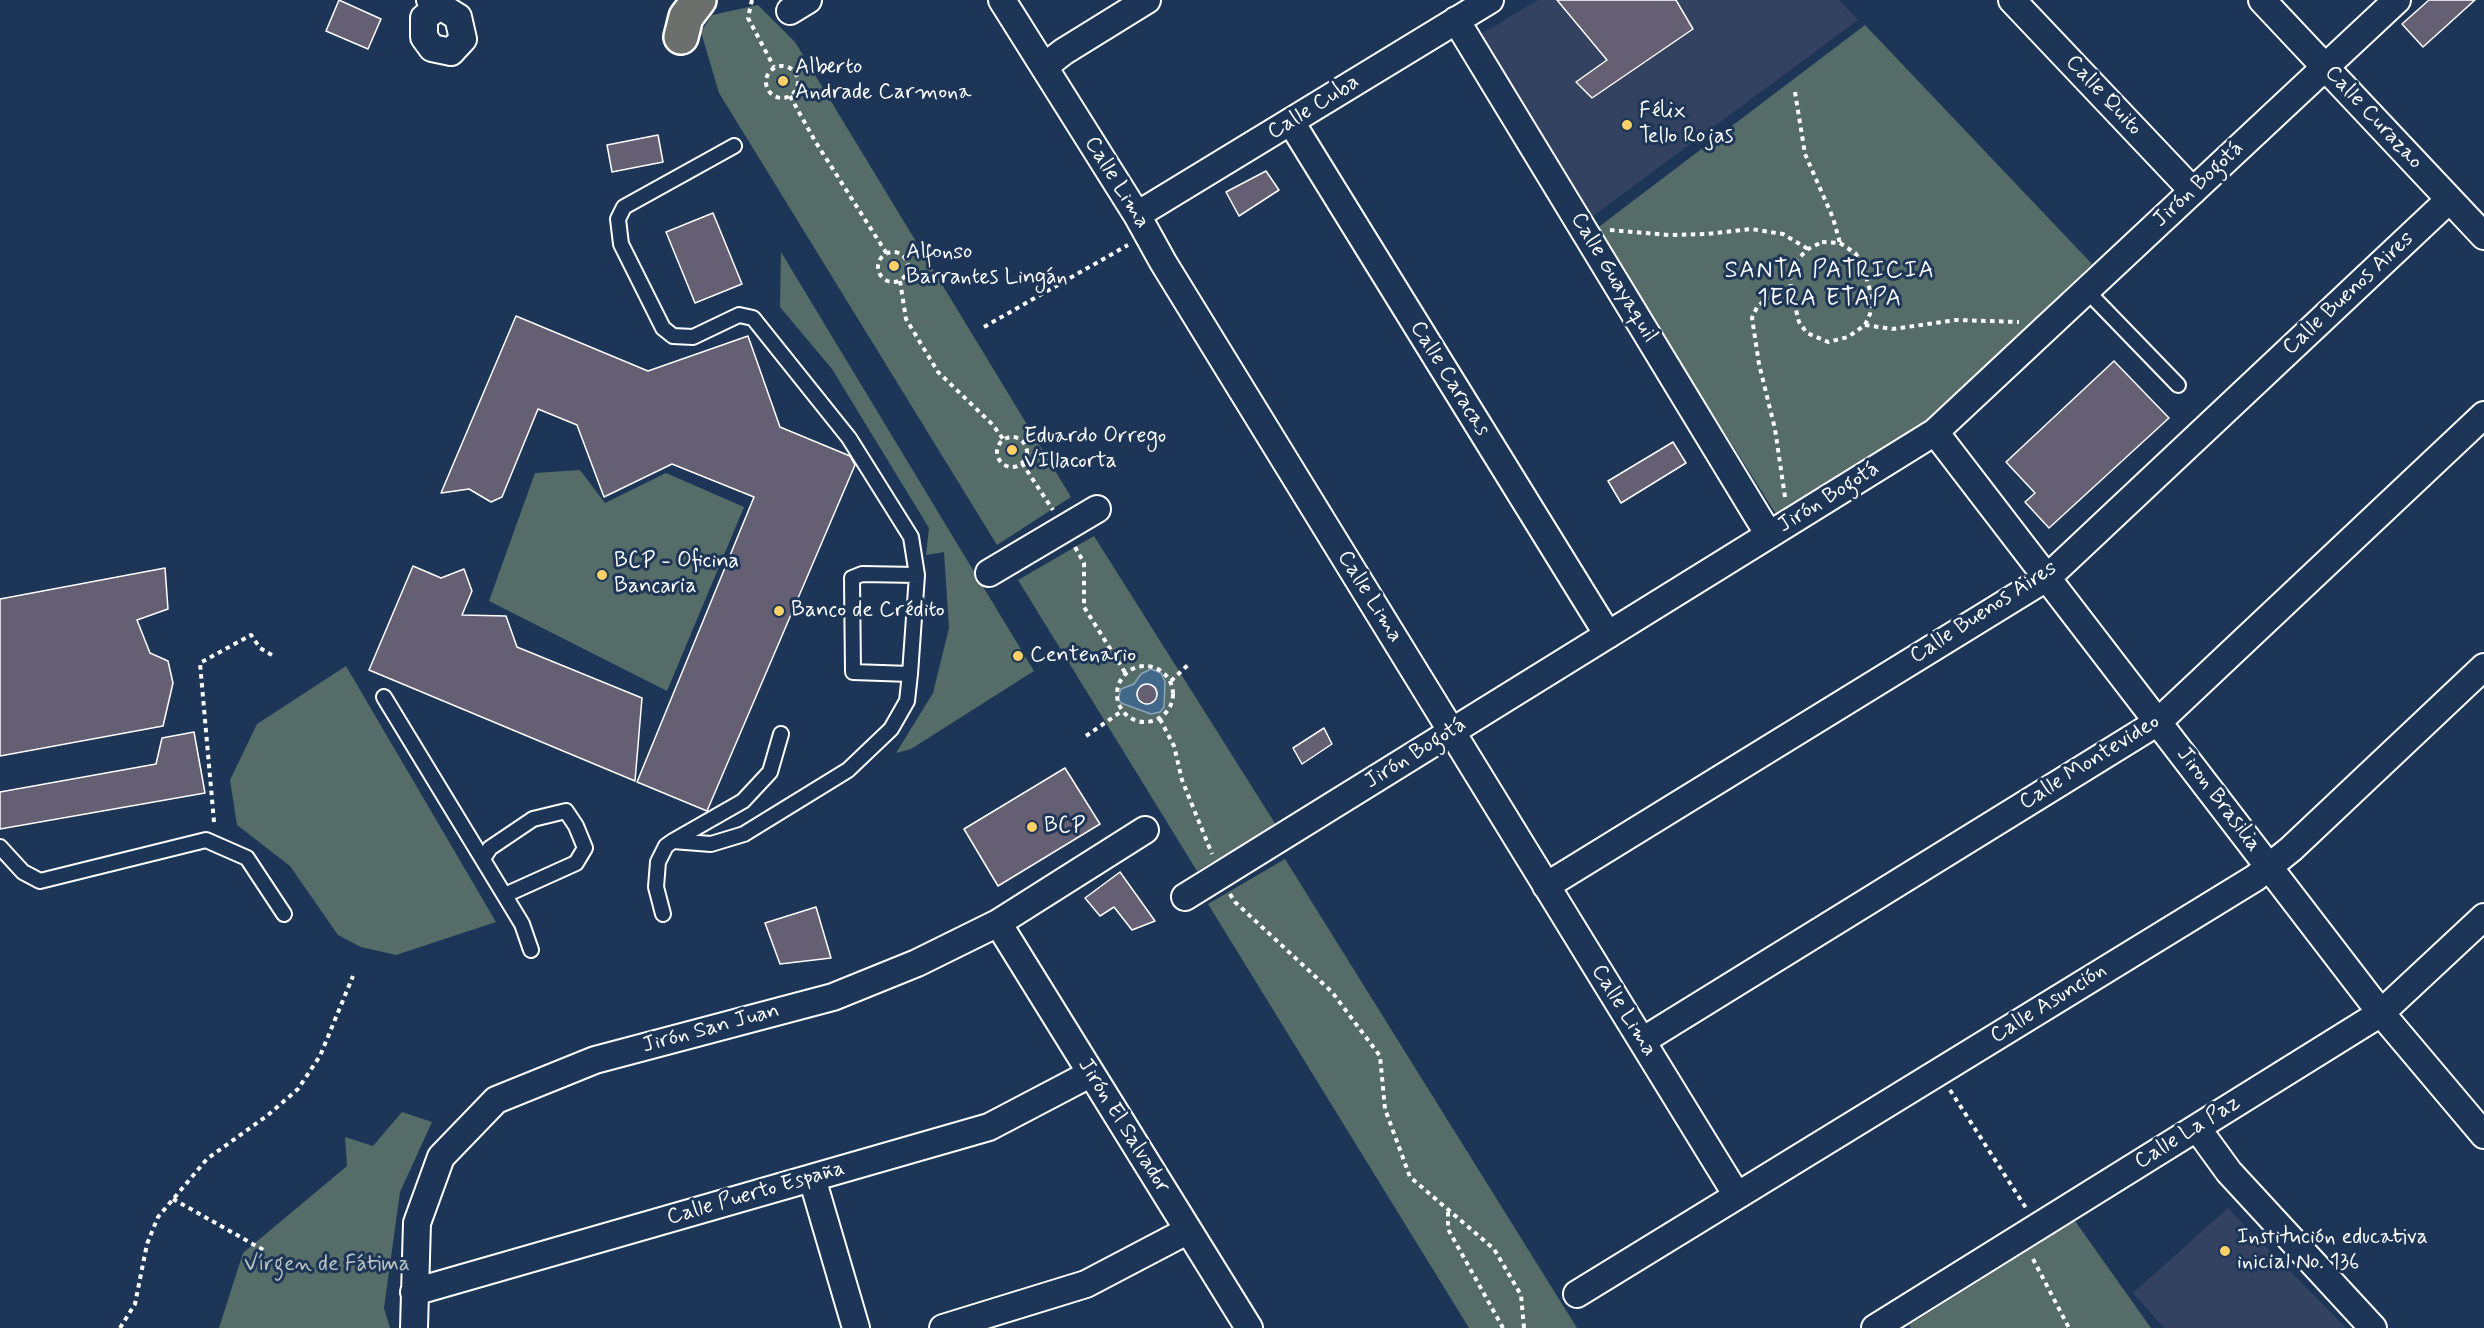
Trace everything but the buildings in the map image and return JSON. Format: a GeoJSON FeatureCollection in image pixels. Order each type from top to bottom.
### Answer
{"type":"FeatureCollection","features":[{"type":"Feature","properties":{"kind":"main road"},"geometry":{"type":"LineString","coordinates":[[676,0],[681,37],[686,17],[699,0]]}},
{"type":"Feature","properties":{"kind":"street","name":"Calle Lima"},"geometry":{"type":"LineString","coordinates":[[1002,0],[1137,215],[1163,262],[1736,1194]]}},
{"type":"Feature","properties":{"kind":"street"},"geometry":{"type":"LineString","coordinates":[[1044,68],[1063,52],[1147,0]]}},
{"type":"Feature","properties":{"kind":"street","name":"Calle Cuba"},"geometry":{"type":"LineString","coordinates":[[1137,215],[1490,0]]}},
{"type":"Feature","properties":{"kind":"street","name":"Calle Quito"},"geometry":{"type":"LineString","coordinates":[[2012,0],[2193,191]]}},
{"type":"Feature","properties":{"kind":"street","name":"Calle Curazao"},"geometry":{"type":"LineString","coordinates":[[2262,0],[2484,236]]}},
{"type":"Feature","properties":{"kind":"street","name":"Jirón Bogotá"},"geometry":{"type":"LineString","coordinates":[[1185,897],[1935,432],[2397,0]]}},
{"type":"Feature","properties":{"kind":"street","name":"Calle Guayaquil"},"geometry":{"type":"LineString","coordinates":[[1456,20],[1779,529]]}},
{"type":"Feature","properties":{"kind":"street","name":"Calle Caracas"},"geometry":{"type":"LineString","coordinates":[[1291,122],[1608,635]]}},
{"type":"Feature","properties":{"kind":"street","name":"Calle Buenos Aires"},"geometry":{"type":"LineString","coordinates":[[1546,886],[2048,577],[2449,200]]}},
{"type":"Feature","properties":{"kind":"street","name":"Calle Montevideo"},"geometry":{"type":"LineString","coordinates":[[1642,1041],[2158,722],[2484,416]]}},
{"type":"Feature","properties":{"kind":"street","name":"Jiron Brasilia"},"geometry":{"type":"LineString","coordinates":[[1935,432],[2381,1013],[2484,1135]]}},
{"type":"Feature","properties":{"kind":"street"},"geometry":{"type":"LineString","coordinates":[[989,573],[1097,509]]}},
{"type":"Feature","properties":{"kind":"street","name":"Calle Asunción"},"geometry":{"type":"LineString","coordinates":[[1577,1294],[2270,867],[2484,667]]}},
{"type":"Feature","properties":{"kind":"street","name":"Jirón San Juan"},"geometry":{"type":"LineString","coordinates":[[414,1328],[417,1223],[441,1157],[496,1100],[595,1060],[832,997],[917,963],[998,923],[1144,830]]}},
{"type":"Feature","properties":{"kind":"street","name":"Calle La Paz"},"geometry":{"type":"LineString","coordinates":[[1886,1325],[2038,1227],[2381,1013],[2484,916]]}},
{"type":"Feature","properties":{"kind":"street","name":"Jirón El Salvador"},"geometry":{"type":"LineString","coordinates":[[998,923],[1187,1231],[1250,1328]]}},
{"type":"Feature","properties":{"kind":"street","name":"Calle Puerto España"},"geometry":{"type":"LineString","coordinates":[[414,1292],[989,1127],[1090,1074]]}},
{"type":"Feature","properties":{"kind":"street"},"geometry":{"type":"LineString","coordinates":[[2197,1128],[2229,1172],[2373,1328]]}},
{"type":"Feature","properties":{"kind":"street"},"geometry":{"type":"LineString","coordinates":[[812,1178],[856,1328]]}},
{"type":"Feature","properties":{"kind":"street"},"geometry":{"type":"LineString","coordinates":[[943,1328],[1086,1284],[1187,1231]]}},
{"type":"Feature","properties":{"kind":"lane"},"geometry":{"type":"LineString","coordinates":[[673,841],[711,844],[744,834],[848,770],[891,729],[907,701],[910,674],[917,575],[910,537],[849,438],[753,318],[740,315],[693,337],[673,336],[663,328],[621,244],[618,219],[624,207],[734,146]]}},
{"type":"Feature","properties":{"kind":"lane"},"geometry":{"type":"LineString","coordinates":[[2087,291],[2178,385]]}},
{"type":"Feature","properties":{"kind":"lane"},"geometry":{"type":"LineString","coordinates":[[910,674],[853,672],[852,578],[862,574],[917,575]]}},
{"type":"Feature","properties":{"kind":"lane"},"geometry":{"type":"LineString","coordinates":[[384,697],[484,857],[522,924],[531,950]]}},
{"type":"Feature","properties":{"kind":"lane"},"geometry":{"type":"LineString","coordinates":[[663,914],[656,887],[658,862],[666,846],[743,801],[770,772],[782,734]]}},
{"type":"Feature","properties":{"kind":"lane"},"geometry":{"type":"LineString","coordinates":[[484,857],[490,848],[533,819],[566,811],[576,825],[585,848],[576,863],[505,896]]}},
{"type":"Feature","properties":{"kind":"lane"},"geometry":{"type":"LineString","coordinates":[[0,847],[23,872],[40,881],[206,840],[247,858],[284,914]]}},
{"type":"Feature","properties":{"kind":"path"},"geometry":{"type":"LineString","coordinates":[[752,0],[748,18],[775,67]]}},
{"type":"Feature","properties":{"kind":"path"},"geometry":{"type":"LineString","coordinates":[[775,67],[791,68],[798,76],[798,88],[790,96],[780,98],[768,90],[767,75],[775,67]]}},
{"type":"Feature","properties":{"kind":"path"},"geometry":{"type":"LineString","coordinates":[[1795,92],[1805,154],[1833,218],[1840,243]]}},
{"type":"Feature","properties":{"kind":"path"},"geometry":{"type":"LineString","coordinates":[[790,96],[815,141],[887,254]]}},
{"type":"Feature","properties":{"kind":"path"},"geometry":{"type":"LineString","coordinates":[[984,327],[1128,246],[1137,215]]}},
{"type":"Feature","properties":{"kind":"path"},"geometry":{"type":"LineString","coordinates":[[1606,230],[1669,235],[1751,229],[1783,234],[1808,249]]}},
{"type":"Feature","properties":{"kind":"path"},"geometry":{"type":"LineString","coordinates":[[1822,242],[1840,243],[1855,253],[1866,275],[1871,294],[1870,314],[1865,325],[1848,337],[1828,342],[1807,333],[1799,322],[1791,290],[1790,275],[1794,263],[1808,249],[1822,242]]}},
{"type":"Feature","properties":{"kind":"path"},"geometry":{"type":"LineString","coordinates":[[897,253],[905,259],[907,273],[900,280],[886,281],[879,274],[880,260],[887,254],[897,253]]}},
{"type":"Feature","properties":{"kind":"path"},"geometry":{"type":"LineString","coordinates":[[900,280],[906,319],[938,372],[993,425],[1003,439]]}},
{"type":"Feature","properties":{"kind":"path"},"geometry":{"type":"LineString","coordinates":[[1779,529],[1775,429],[1757,353],[1752,318],[1757,307],[1771,295],[1791,290]]}},
{"type":"Feature","properties":{"kind":"path"},"geometry":{"type":"LineString","coordinates":[[1865,325],[1893,329],[1956,320],[2020,322]]}},
{"type":"Feature","properties":{"kind":"path"},"geometry":{"type":"LineString","coordinates":[[1013,436],[1022,440],[1027,449],[1022,463],[1013,467],[1000,461],[997,447],[1003,439],[1013,436]]}},
{"type":"Feature","properties":{"kind":"path"},"geometry":{"type":"LineString","coordinates":[[1022,463],[1084,563],[1084,607],[1126,674]]}},
{"type":"Feature","properties":{"kind":"path"},"geometry":{"type":"LineString","coordinates":[[214,822],[200,663],[251,635],[260,648],[275,657]]}},
{"type":"Feature","properties":{"kind":"path"},"geometry":{"type":"LineString","coordinates":[[1171,681],[1190,663]]}},
{"type":"Feature","properties":{"kind":"path"},"geometry":{"type":"LineString","coordinates":[[1137,667],[1156,668],[1171,681],[1173,700],[1170,710],[1160,718],[1144,723],[1134,721],[1122,711],[1117,698],[1117,688],[1126,674],[1137,667]]}},
{"type":"Feature","properties":{"kind":"path"},"geometry":{"type":"LineString","coordinates":[[1086,736],[1122,711]]}},
{"type":"Feature","properties":{"kind":"path"},"geometry":{"type":"LineString","coordinates":[[1160,718],[1174,746],[1182,780],[1220,876],[1235,902],[1332,992],[1380,1056],[1385,1109],[1410,1178],[1494,1249],[1521,1295],[1524,1328]]}},
{"type":"Feature","properties":{"kind":"path"},"geometry":{"type":"LineString","coordinates":[[120,1328],[135,1304],[147,1244],[158,1216],[207,1159],[268,1115],[298,1089],[320,1056],[353,976]]}},
{"type":"Feature","properties":{"kind":"path"},"geometry":{"type":"LineString","coordinates":[[1939,1072],[2038,1227]]}},
{"type":"Feature","properties":{"kind":"path"},"geometry":{"type":"LineString","coordinates":[[173,1198],[267,1251]]}},
{"type":"Feature","properties":{"kind":"path"},"geometry":{"type":"LineString","coordinates":[[1448,1212],[1448,1230],[1503,1328]]}},
{"type":"Feature","properties":{"kind":"path"},"geometry":{"type":"LineString","coordinates":[[2033,1258],[2069,1328]]}},
{"type":"Feature","properties":{"kind":"shaded area","name":"Félix Tello Rojas"},"geometry":{"type":"Polygon","coordinates":[[[1538,0],[1839,0],[1858,20],[1593,216],[1481,34],[1538,0]]]}},
{"type":"Feature","properties":{"kind":"shaded area"},"geometry":{"type":"Polygon","coordinates":[[[1151,669],[1161,673],[1165,682],[1164,707],[1160,712],[1151,714],[1121,703],[1118,699],[1121,689],[1134,684],[1141,674],[1151,669]],[[1146,684],[1141,686],[1137,695],[1139,700],[1148,703],[1156,697],[1155,687],[1146,684]]]}},
{"type":"Feature","properties":{"kind":"shaded area","name":"Institución educativa inicial No. 136"},"geometry":{"type":"Polygon","coordinates":[[[2228,1208],[2346,1328],[2164,1328],[2133,1293],[2228,1208]]]}},
{"type":"Feature","properties":{"kind":"green space"},"geometry":{"type":"Polygon","coordinates":[[[758,5],[795,42],[1071,497],[997,545],[719,93],[701,32],[712,15],[758,5]]]}},
{"type":"Feature","properties":{"kind":"green space"},"geometry":{"type":"Polygon","coordinates":[[[1865,25],[2092,264],[1926,422],[1776,514],[1596,229],[1865,25]]]}},
{"type":"Feature","properties":{"kind":"green space"},"geometry":{"type":"Polygon","coordinates":[[[781,252],[1034,671],[911,749],[896,753],[933,693],[949,628],[944,552],[926,555],[929,528],[832,369],[780,307],[781,252]]]}},
{"type":"Feature","properties":{"kind":"green space"},"geometry":{"type":"Polygon","coordinates":[[[580,470],[605,503],[666,473],[744,507],[667,691],[489,601],[535,473],[580,470]]]}},
{"type":"Feature","properties":{"kind":"green space"},"geometry":{"type":"Polygon","coordinates":[[[1094,536],[1276,825],[1197,871],[1018,580],[1094,536]]]}},
{"type":"Feature","properties":{"kind":"green space"},"geometry":{"type":"Polygon","coordinates":[[[346,666],[496,922],[396,955],[361,947],[338,935],[290,866],[237,825],[230,780],[257,724],[346,666]]]}},
{"type":"Feature","properties":{"kind":"green space"},"geometry":{"type":"Polygon","coordinates":[[[1285,859],[1577,1328],[1469,1328],[1208,904],[1285,859]]]}},
{"type":"Feature","properties":{"kind":"green space","name":"Vírgen de Fátima"},"geometry":{"type":"Polygon","coordinates":[[[402,1112],[432,1122],[400,1192],[384,1308],[390,1328],[219,1328],[243,1253],[347,1166],[345,1137],[373,1146],[402,1112]]]}},
{"type":"Feature","properties":{"kind":"green space"},"geometry":{"type":"Polygon","coordinates":[[[2075,1221],[2151,1328],[1911,1328],[1909,1325],[2075,1221]]]}},
{"type":"Feature","properties":{"kind":"place","name":"Alberto Andrade Carmona"},"geometry":{"type":"Point","coordinates":[783,81]}},
{"type":"Feature","properties":{"kind":"place","name":"Félix Tello Rojas"},"geometry":{"type":"Point","coordinates":[1627,125]}},
{"type":"Feature","properties":{"kind":"place","name":"Alfonso Barrantes Lingán"},"geometry":{"type":"Point","coordinates":[894,266]}},
{"type":"Feature","properties":{"kind":"place","name":"Eduardo Orrego VIllacorta"},"geometry":{"type":"Point","coordinates":[1012,450]}},
{"type":"Feature","properties":{"kind":"place","name":"BCP - Oficina Bancaria"},"geometry":{"type":"Point","coordinates":[602,575]}},
{"type":"Feature","properties":{"kind":"place","name":"Banco de Crédito"},"geometry":{"type":"Point","coordinates":[779,611]}},
{"type":"Feature","properties":{"kind":"place","name":"Centenario"},"geometry":{"type":"Point","coordinates":[1018,656]}},
{"type":"Feature","properties":{"kind":"place","name":"BCP"},"geometry":{"type":"Point","coordinates":[1032,827]}},
{"type":"Feature","properties":{"kind":"place","name":"Institución educativa inicial No. 136"},"geometry":{"type":"Point","coordinates":[2225,1251]}},
{"type":"Feature","properties":{"kind":"district","name":"SANTA PATRICIA 1ERA ETAPA"},"geometry":{"type":"Point","coordinates":[1830,286]}}]}
